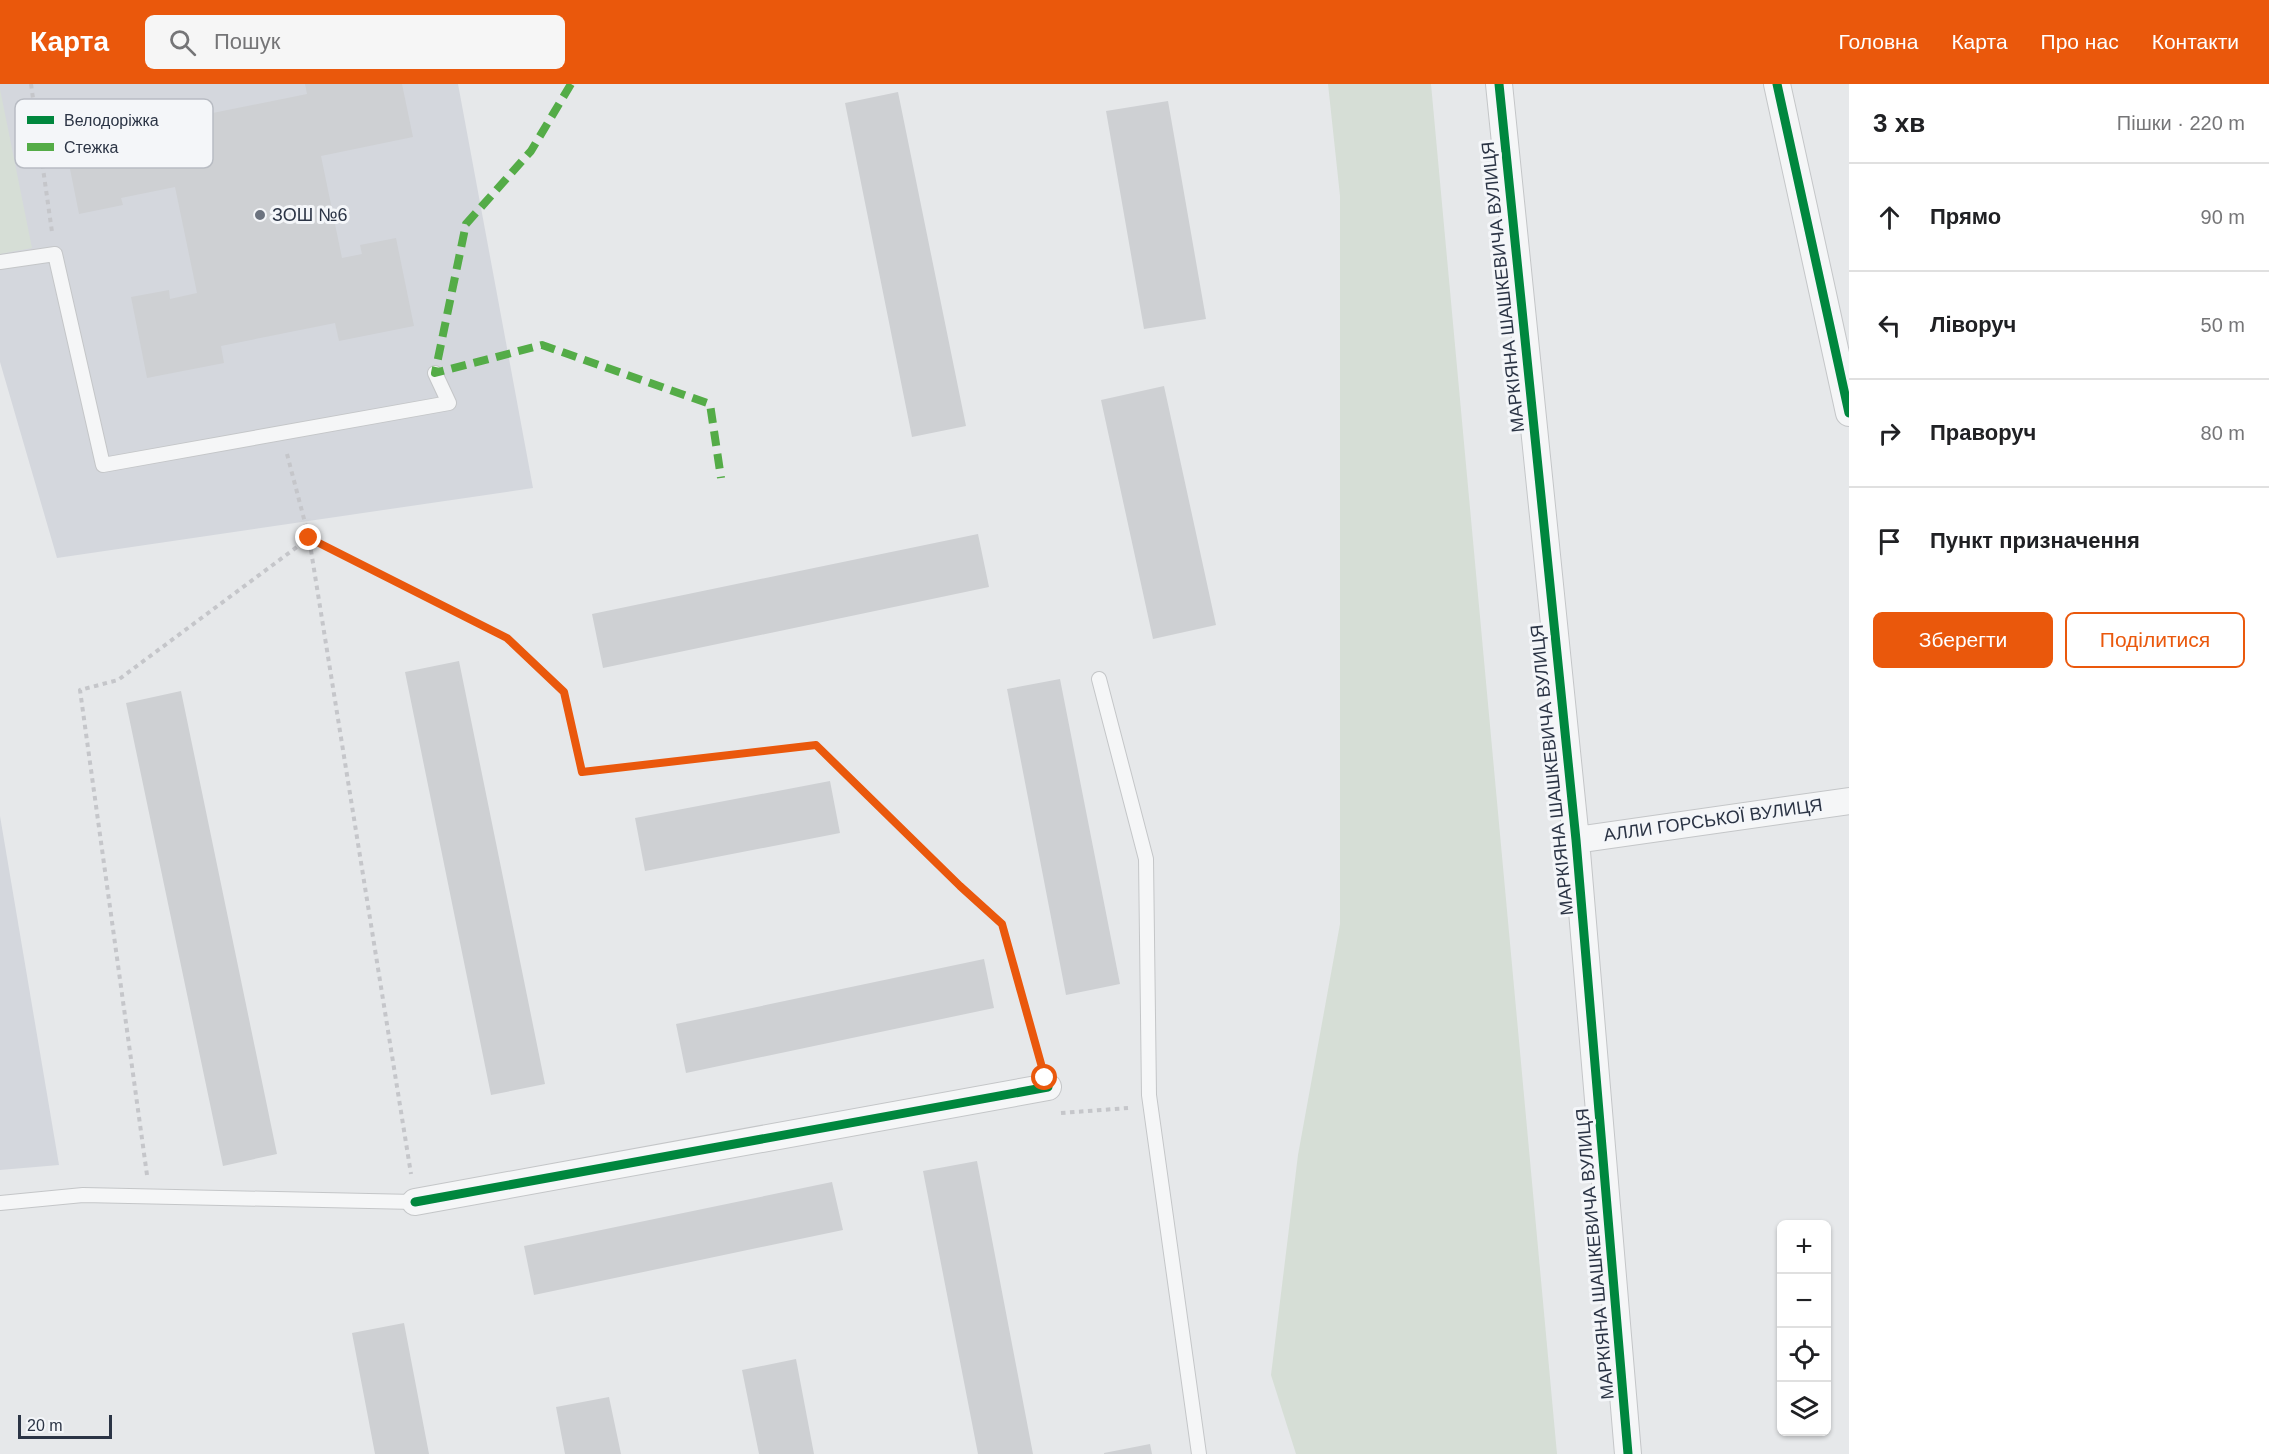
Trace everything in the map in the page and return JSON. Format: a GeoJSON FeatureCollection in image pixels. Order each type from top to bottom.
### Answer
{"type":"FeatureCollection","features":[{"type":"Feature","properties":{"kind":"street","name":"МАРКІЯНА ШАШКЕВИЧА ВУЛИЦЯ"},"geometry":{"type":"LineString","coordinates":[[1499,84],[1576,840],[1628,1454]]}},
{"type":"Feature","properties":{"kind":"street"},"geometry":{"type":"LineString","coordinates":[[1777,84],[1849,413]]}},
{"type":"Feature","properties":{"kind":"street","name":"АЛЛИ ГОРСЬКОЇ ВУЛИЦЯ"},"geometry":{"type":"LineString","coordinates":[[1576,840],[1849,801]]}},
{"type":"Feature","properties":{"kind":"street"},"geometry":{"type":"LineString","coordinates":[[415,1202],[1048,1087]]}},
{"type":"Feature","properties":{"kind":"lane"},"geometry":{"type":"LineString","coordinates":[[0,262],[56,254],[103,465],[449,403],[435,373]]}},
{"type":"Feature","properties":{"kind":"lane"},"geometry":{"type":"LineString","coordinates":[[1099,679],[1146,859],[1151,1107],[1199,1454]]}},
{"type":"Feature","properties":{"kind":"lane"},"geometry":{"type":"LineString","coordinates":[[0,1203],[83,1195],[415,1202]]}},
{"type":"Feature","properties":{"kind":"path"},"geometry":{"type":"LineString","coordinates":[[31,84],[33,99]]}},
{"type":"Feature","properties":{"kind":"path"},"geometry":{"type":"LineString","coordinates":[[43,168],[56,254]]}},
{"type":"Feature","properties":{"kind":"path"},"geometry":{"type":"LineString","coordinates":[[282,433],[309,538],[415,1202]]}},
{"type":"Feature","properties":{"kind":"path"},"geometry":{"type":"LineString","coordinates":[[309,538],[507,638],[564,692],[582,772],[816,745],[1002,924],[1057,1114],[1151,1107]]}},
{"type":"Feature","properties":{"kind":"path"},"geometry":{"type":"LineString","coordinates":[[150,1196],[80,690],[118,680],[309,538]]}},
{"type":"Feature","properties":{"kind":"shaded area"},"geometry":{"type":"Polygon","coordinates":[[[0,84],[458,84],[533,488],[57,558],[0,362],[0,84]]]}},
{"type":"Feature","properties":{"kind":"shaded area"},"geometry":{"type":"Polygon","coordinates":[[[1328,84],[1431,84],[1557,1454],[1296,1454],[1271,1375],[1298,1155],[1340,924],[1340,196],[1328,84]]]}},
{"type":"Feature","properties":{"kind":"shaded area"},"geometry":{"type":"Polygon","coordinates":[[[0,89],[32,248],[0,254],[0,89]]]}},
{"type":"Feature","properties":{"kind":"shaded area"},"geometry":{"type":"Polygon","coordinates":[[[0,816],[59,1165],[0,1170],[0,816]]]}},
{"type":"Feature","properties":{"kind":"building"},"geometry":{"type":"Polygon","coordinates":[[[305,84],[402,84],[413,137],[321,156],[342,258],[362,254],[360,245],[396,238],[414,326],[339,341],[335,323],[221,346],[224,363],[147,378],[131,297],[169,290],[170,299],[197,293],[175,187],[121,198],[123,205],[79,214],[70,168],[213,168],[213,113],[307,94],[305,84]]]}},
{"type":"Feature","properties":{"kind":"building"},"geometry":{"type":"Polygon","coordinates":[[[898,92],[966,426],[912,437],[845,103],[898,92]]]}},
{"type":"Feature","properties":{"kind":"building"},"geometry":{"type":"Polygon","coordinates":[[[1168,101],[1206,319],[1144,329],[1106,111],[1168,101]]]}},
{"type":"Feature","properties":{"kind":"building"},"geometry":{"type":"Polygon","coordinates":[[[1164,386],[1216,625],[1153,639],[1101,400],[1164,386]]]}},
{"type":"Feature","properties":{"kind":"building"},"geometry":{"type":"Polygon","coordinates":[[[978,534],[989,587],[603,668],[592,614],[978,534]]]}},
{"type":"Feature","properties":{"kind":"building"},"geometry":{"type":"Polygon","coordinates":[[[459,661],[545,1084],[491,1095],[405,672],[459,661]]]}},
{"type":"Feature","properties":{"kind":"building"},"geometry":{"type":"Polygon","coordinates":[[[1060,679],[1120,984],[1066,995],[1007,689],[1060,679]]]}},
{"type":"Feature","properties":{"kind":"building"},"geometry":{"type":"Polygon","coordinates":[[[181,691],[277,1154],[223,1166],[126,703],[181,691]]]}},
{"type":"Feature","properties":{"kind":"building"},"geometry":{"type":"Polygon","coordinates":[[[830,781],[840,833],[645,871],[635,818],[830,781]]]}},
{"type":"Feature","properties":{"kind":"building"},"geometry":{"type":"Polygon","coordinates":[[[984,959],[994,1008],[686,1073],[676,1024],[984,959]]]}},
{"type":"Feature","properties":{"kind":"building"},"geometry":{"type":"Polygon","coordinates":[[[977,1161],[1033,1454],[978,1454],[923,1171],[977,1161]]]}},
{"type":"Feature","properties":{"kind":"building"},"geometry":{"type":"Polygon","coordinates":[[[832,1182],[843,1230],[534,1295],[524,1246],[832,1182]]]}},
{"type":"Feature","properties":{"kind":"building"},"geometry":{"type":"Polygon","coordinates":[[[404,1323],[429,1454],[375,1454],[352,1333],[404,1323]]]}},
{"type":"Feature","properties":{"kind":"building"},"geometry":{"type":"Polygon","coordinates":[[[796,1359],[814,1454],[759,1454],[742,1370],[796,1359]]]}},
{"type":"Feature","properties":{"kind":"building"},"geometry":{"type":"Polygon","coordinates":[[[609,1397],[621,1454],[565,1454],[556,1407],[609,1397]]]}},
{"type":"Feature","properties":{"kind":"building"},"geometry":{"type":"Polygon","coordinates":[[[1150,1444],[1152,1454],[1104,1454],[1104,1453],[1150,1444]]]}},
{"type":"Feature","properties":{"kind":"marked path"},"geometry":{"type":"LineString","coordinates":[[571,84],[531,151],[466,224],[435,373],[542,345],[710,404],[721,478]]}},
{"type":"Feature","properties":{"kind":"cycle path"},"geometry":{"type":"LineString","coordinates":[[1499,84],[1576,840],[1628,1454]]}},
{"type":"Feature","properties":{"kind":"cycle path"},"geometry":{"type":"LineString","coordinates":[[1777,84],[1849,413]]}},
{"type":"Feature","properties":{"kind":"cycle path"},"geometry":{"type":"LineString","coordinates":[[415,1202],[1048,1087]]}},
{"type":"Feature","properties":{"kind":"place","name":"ЗОШ №6"},"geometry":{"type":"Point","coordinates":[260,215]}},
{"type":"Feature","properties":{"kind":"route"},"geometry":{"type":"LineString","coordinates":[[309,538],[507,638],[564,692],[582,772],[816,745],[1002,924],[1045,1078]]}}]}
